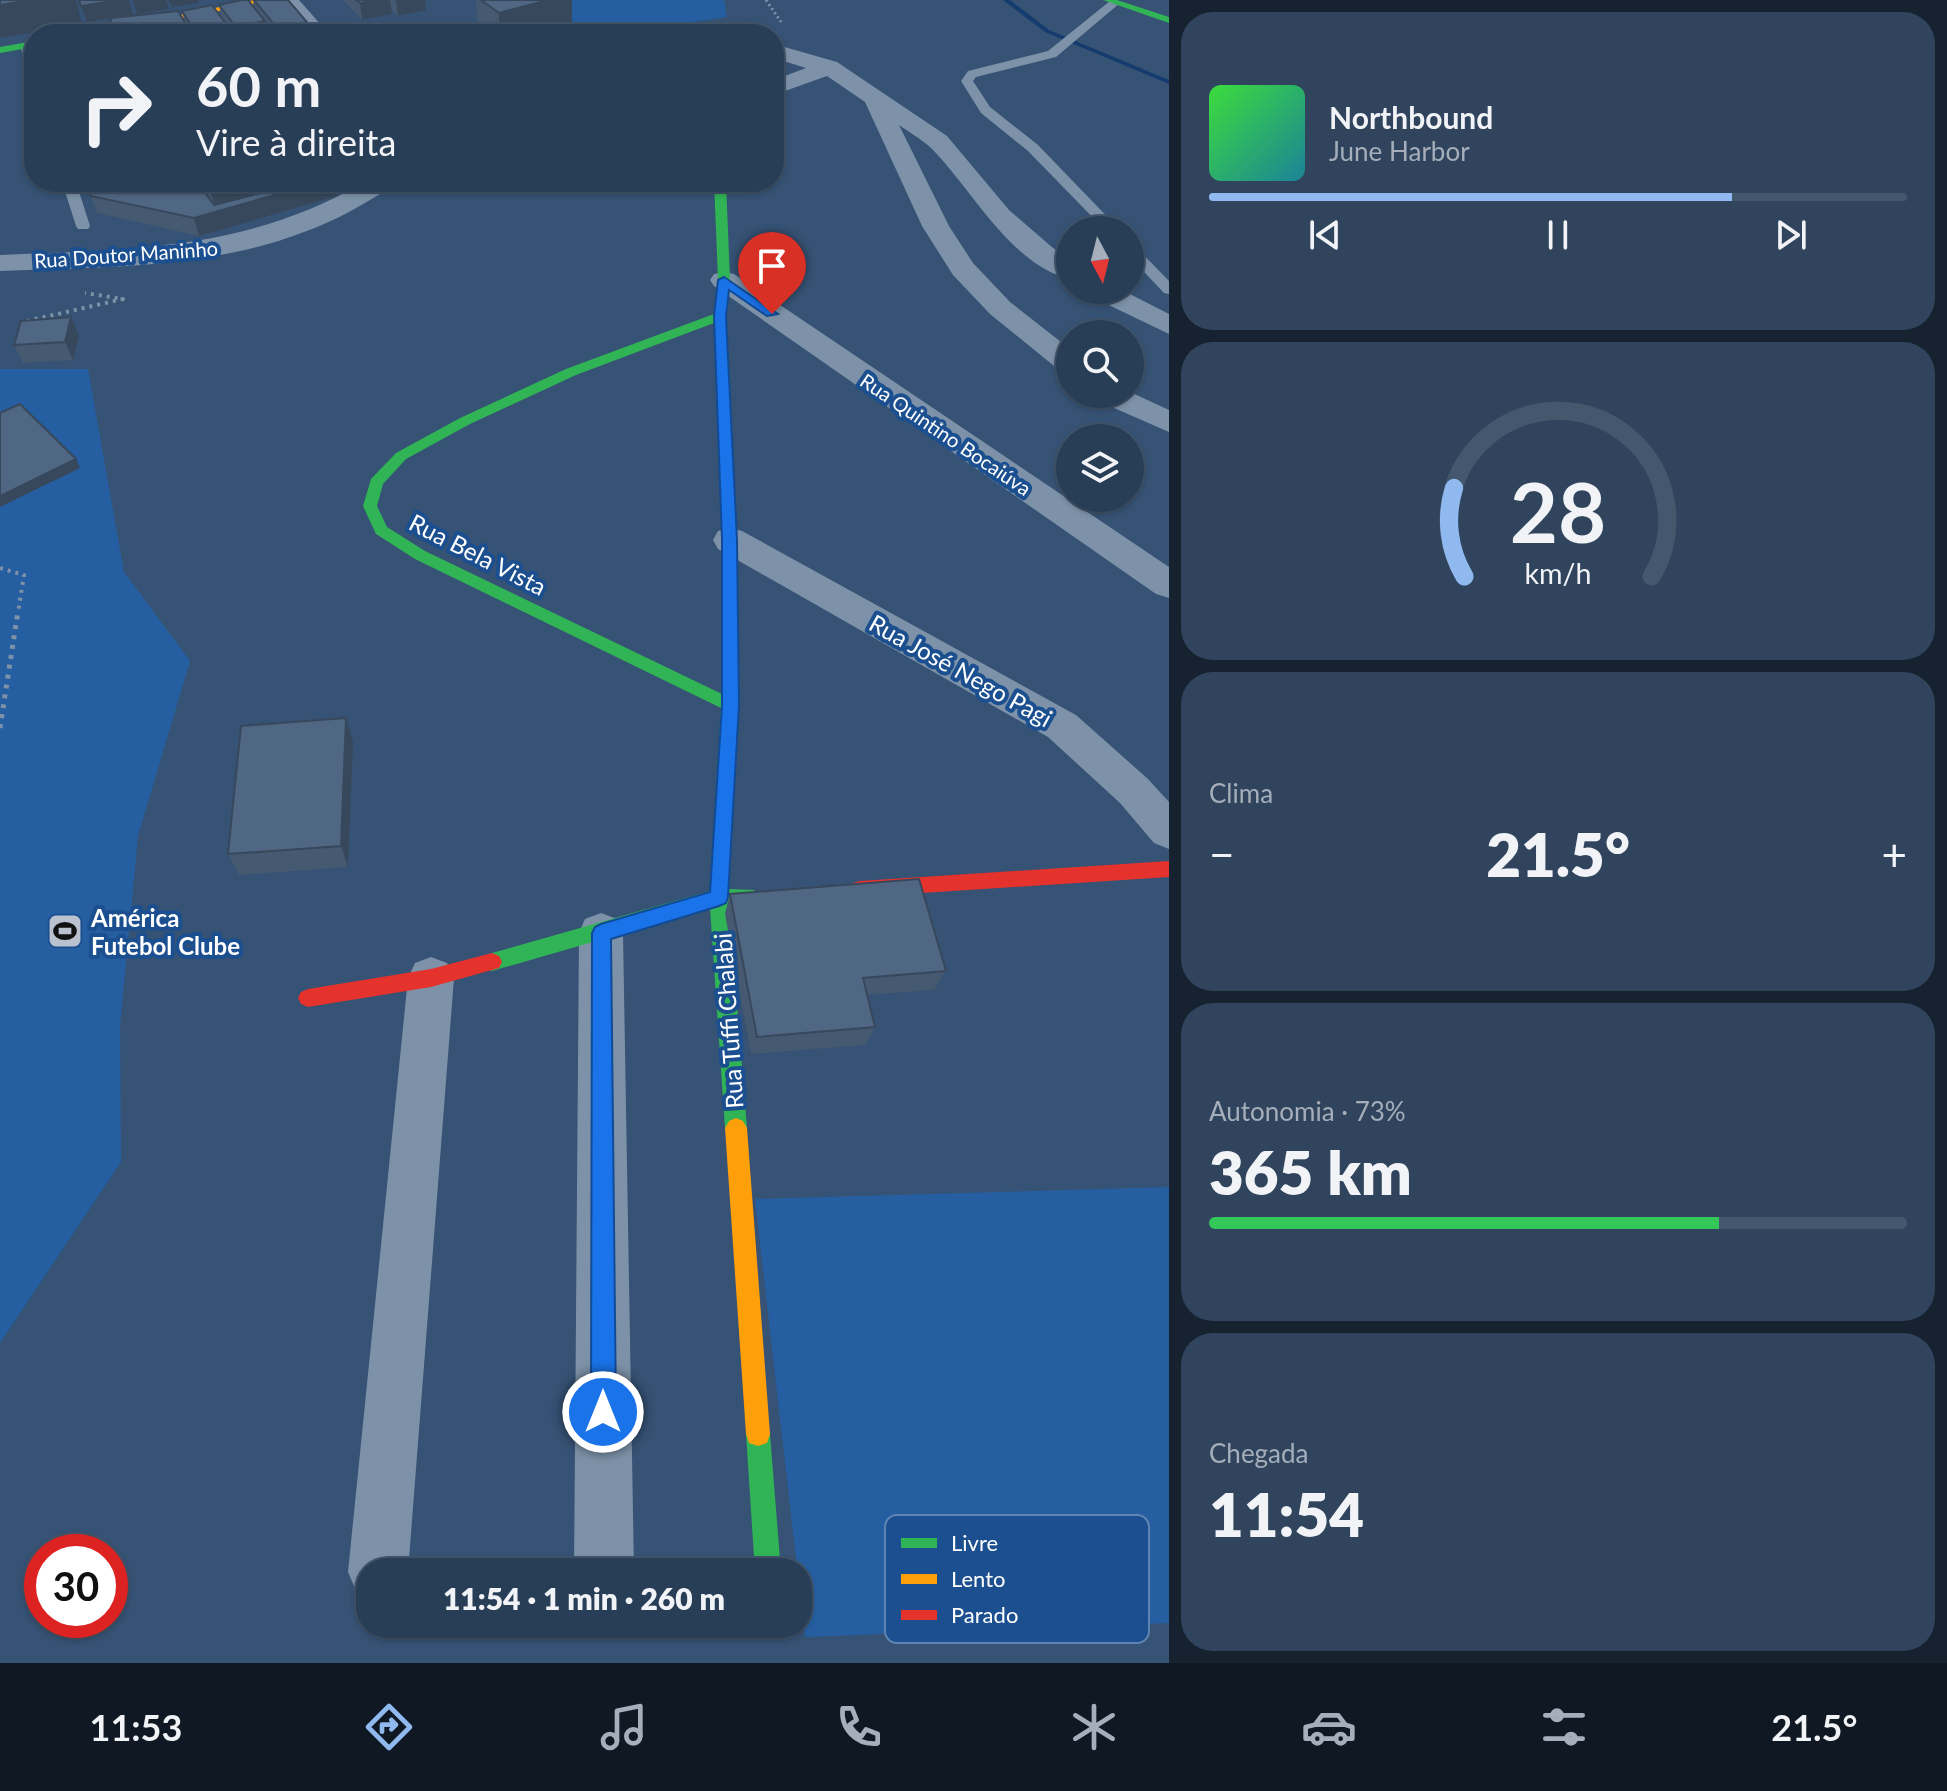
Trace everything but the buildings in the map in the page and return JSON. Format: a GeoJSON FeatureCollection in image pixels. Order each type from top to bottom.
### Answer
{"type":"FeatureCollection","features":[{"type":"Feature","properties":{"kind":"street"},"geometry":{"type":"LineString","coordinates":[[142,24],[270,0]]}},
{"type":"Feature","properties":{"kind":"street"},"geometry":{"type":"LineString","coordinates":[[1111,2],[1169,20]]}},
{"type":"Feature","properties":{"kind":"street"},"geometry":{"type":"LineString","coordinates":[[0,50],[24,46]]}},
{"type":"Feature","properties":{"kind":"street"},"geometry":{"type":"LineString","coordinates":[[784,54],[829,67],[938,141],[1000,216],[1056,262]]}},
{"type":"Feature","properties":{"kind":"street"},"geometry":{"type":"LineString","coordinates":[[784,84],[829,67]]}},
{"type":"Feature","properties":{"kind":"street"},"geometry":{"type":"LineString","coordinates":[[876,98],[885,126],[899,148],[914,184],[962,268],[1018,323],[1056,353]]}},
{"type":"Feature","properties":{"kind":"street","name":"Rua Doutor Maninho"},"geometry":{"type":"LineString","coordinates":[[0,263],[182,253],[236,246],[298,226],[368,192]]}},
{"type":"Feature","properties":{"kind":"street","name":"Rua Tuffi Chalabi"},"geometry":{"type":"LineString","coordinates":[[720,192],[724,280],[720,316],[730,540],[730,705],[719,897],[767,1558]]}},
{"type":"Feature","properties":{"kind":"street","name":"Rua Quintino Bocaiúva"},"geometry":{"type":"LineString","coordinates":[[724,280],[1169,585]]}},
{"type":"Feature","properties":{"kind":"street"},"geometry":{"type":"LineString","coordinates":[[1128,304],[1169,325]]}},
{"type":"Feature","properties":{"kind":"street","name":"Rua Bela Vista"},"geometry":{"type":"LineString","coordinates":[[720,316],[571,372],[465,421],[401,456],[376,482],[370,506],[381,530],[420,555],[730,705]]}},
{"type":"Feature","properties":{"kind":"street"},"geometry":{"type":"LineString","coordinates":[[1139,408],[1169,422]]}},
{"type":"Feature","properties":{"kind":"street","name":"Rua José Nego Pagi"},"geometry":{"type":"LineString","coordinates":[[730,540],[1062,726],[1134,791],[1169,831]]}},
{"type":"Feature","properties":{"kind":"street"},"geometry":{"type":"LineString","coordinates":[[843,890],[1169,869]]}},
{"type":"Feature","properties":{"kind":"street"},"geometry":{"type":"LineString","coordinates":[[308,998],[431,978],[601,933],[719,897],[766,895]]}},
{"type":"Feature","properties":{"kind":"street"},"geometry":{"type":"LineString","coordinates":[[601,933],[604,1558]]}},
{"type":"Feature","properties":{"kind":"street"},"geometry":{"type":"LineString","coordinates":[[379,1558],[431,978]]}},
{"type":"Feature","properties":{"kind":"lane"},"geometry":{"type":"LineString","coordinates":[[293,0],[314,24]]}},
{"type":"Feature","properties":{"kind":"lane"},"geometry":{"type":"LineString","coordinates":[[1100,216],[969,89],[967,81],[972,74],[1052,54],[1111,2]]}},
{"type":"Feature","properties":{"kind":"lane"},"geometry":{"type":"LineString","coordinates":[[72,192],[83,226]]}},
{"type":"Feature","properties":{"kind":"lane"},"geometry":{"type":"LineString","coordinates":[[1144,264],[1169,290]]}},
{"type":"Feature","properties":{"kind":"path"},"geometry":{"type":"LineString","coordinates":[[23,322],[123,299],[84,293]]}},
{"type":"Feature","properties":{"kind":"path"},"geometry":{"type":"LineString","coordinates":[[0,568],[24,575],[0,728]]}},
{"type":"Feature","properties":{"kind":"shaded area"},"geometry":{"type":"Polygon","coordinates":[[[547,0],[724,0],[727,17],[681,24],[565,24],[547,0]]]}},
{"type":"Feature","properties":{"kind":"shaded area","name":"América Futebol Clube"},"geometry":{"type":"Polygon","coordinates":[[[0,369],[88,369],[124,572],[190,661],[138,836],[120,1026],[121,1162],[0,1343],[0,369]]]}},
{"type":"Feature","properties":{"kind":"shaded area"},"geometry":{"type":"Polygon","coordinates":[[[1169,1187],[1169,1623],[1149,1624],[1149,1515],[885,1515],[885,1634],[812,1637],[812,1558],[796,1558],[755,1199],[1169,1187]]]}},
{"type":"Feature","properties":{"kind":"waterway"},"geometry":{"type":"LineString","coordinates":[[1006,0],[1047,31],[1169,82]]}},
{"type":"Feature","properties":{"kind":"traffic: fast"},"geometry":{"type":"LineString","coordinates":[[1108,0],[1169,20]]}},
{"type":"Feature","properties":{"kind":"traffic: fast"},"geometry":{"type":"LineString","coordinates":[[0,50],[24,46]]}},
{"type":"Feature","properties":{"kind":"traffic: fast"},"geometry":{"type":"LineString","coordinates":[[720,192],[724,280],[720,316],[730,540],[730,705],[719,897],[736,1128]]}},
{"type":"Feature","properties":{"kind":"traffic: fast"},"geometry":{"type":"LineString","coordinates":[[720,316],[571,372],[465,421],[401,456],[376,482],[370,506],[381,530],[420,555],[730,705]]}},
{"type":"Feature","properties":{"kind":"traffic: fast"},"geometry":{"type":"LineString","coordinates":[[492,962],[719,897],[747,896]]}},
{"type":"Feature","properties":{"kind":"traffic: fast"},"geometry":{"type":"LineString","coordinates":[[758,1434],[767,1558]]}},
{"type":"Feature","properties":{"kind":"traffic: slow"},"geometry":{"type":"LineString","coordinates":[[142,24],[270,0]]}},
{"type":"Feature","properties":{"kind":"traffic: slow"},"geometry":{"type":"LineString","coordinates":[[736,1128],[758,1434]]}},
{"type":"Feature","properties":{"kind":"traffic: jam"},"geometry":{"type":"LineString","coordinates":[[860,889],[1169,869]]}},
{"type":"Feature","properties":{"kind":"traffic: jam"},"geometry":{"type":"LineString","coordinates":[[308,998],[431,978],[492,962]]}},
{"type":"Feature","properties":{"kind":"place","name":"América Futebol Clube"},"geometry":{"type":"Point","coordinates":[65,931]}},
{"type":"Feature","properties":{"kind":"route"},"geometry":{"type":"LineString","coordinates":[[603,1412],[601,933],[719,897],[730,705],[730,540],[720,316],[724,280],[772,314]]}}]}
